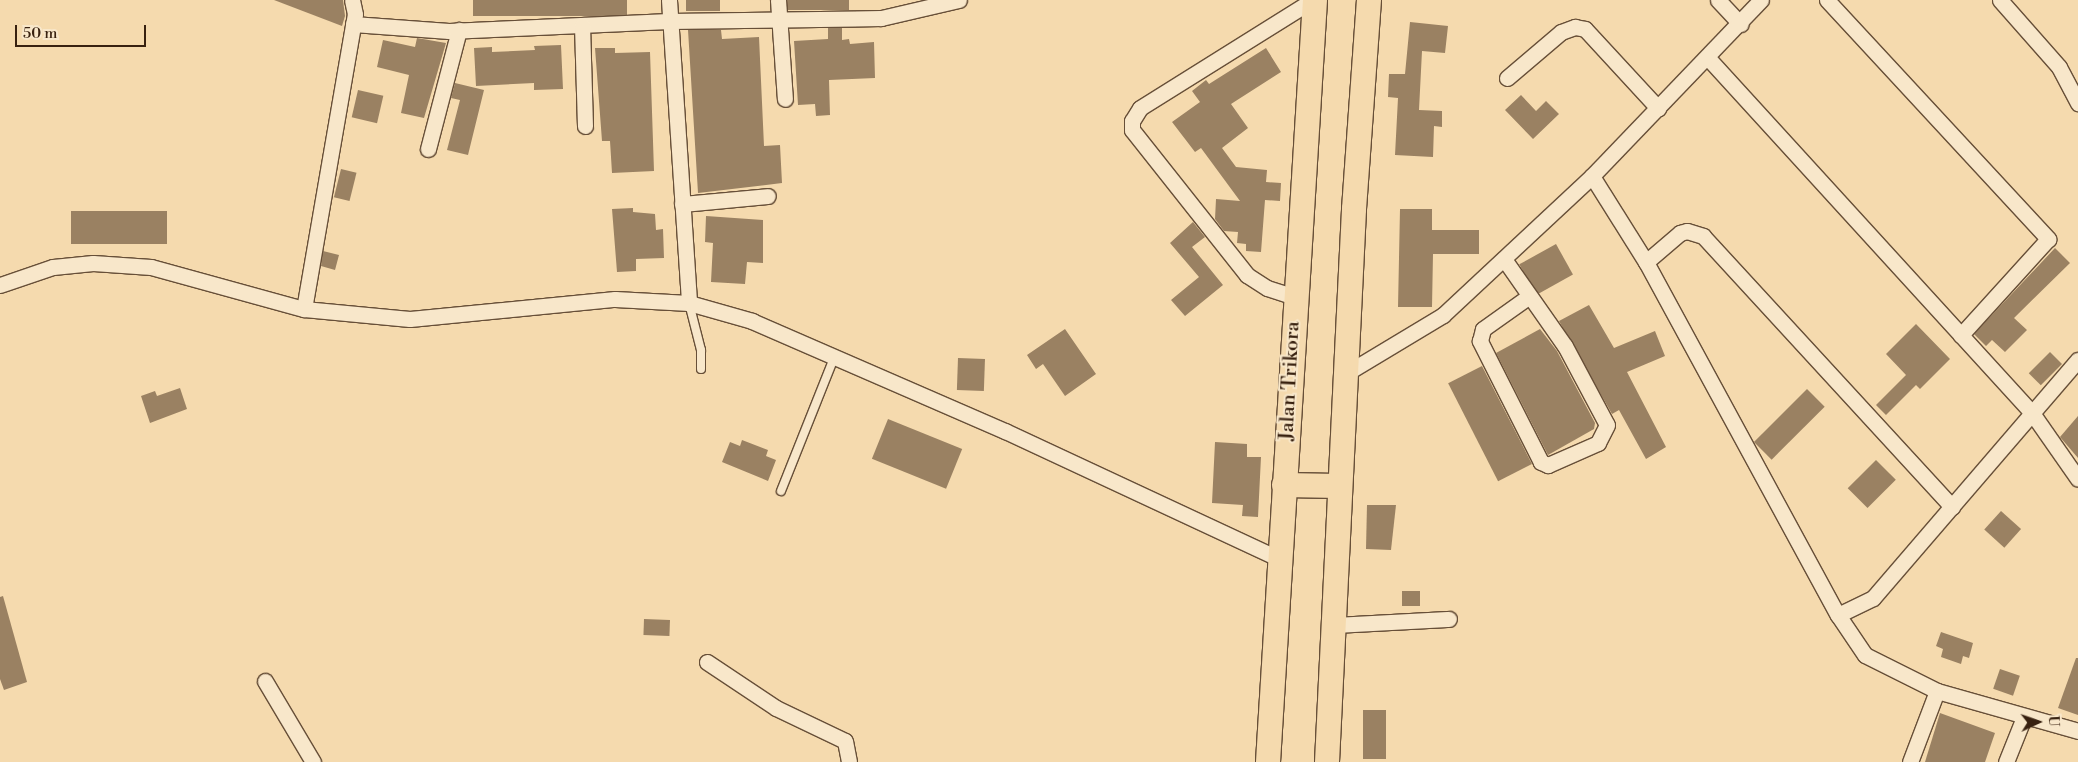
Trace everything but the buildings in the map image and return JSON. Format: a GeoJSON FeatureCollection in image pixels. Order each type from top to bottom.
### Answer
{"type":"FeatureCollection","features":[{"type":"Feature","properties":{"kind":"main road","name":"Jalan Trikora"},"geometry":{"type":"LineString","coordinates":[[1268,762],[1314,0]]}},
{"type":"Feature","properties":{"kind":"main road"},"geometry":{"type":"LineString","coordinates":[[1327,762],[1345,374],[1369,0]]}},
{"type":"Feature","properties":{"kind":"main road"},"geometry":{"type":"LineString","coordinates":[[1284,485],[1339,486]]}},
{"type":"Feature","properties":{"kind":"street"},"geometry":{"type":"LineString","coordinates":[[304,309],[356,6],[353,0]]}},
{"type":"Feature","properties":{"kind":"street"},"geometry":{"type":"LineString","coordinates":[[669,0],[690,303]]}},
{"type":"Feature","properties":{"kind":"street"},"geometry":{"type":"LineString","coordinates":[[778,0],[785,99]]}},
{"type":"Feature","properties":{"kind":"street"},"geometry":{"type":"LineString","coordinates":[[353,24],[459,30],[669,21],[881,18],[959,0]]}},
{"type":"Feature","properties":{"kind":"street"},"geometry":{"type":"LineString","coordinates":[[1295,297],[1267,288],[1247,275],[1132,130],[1132,121],[1140,108],[1314,0]]}},
{"type":"Feature","properties":{"kind":"street"},"geometry":{"type":"LineString","coordinates":[[1718,0],[1740,24]]}},
{"type":"Feature","properties":{"kind":"street"},"geometry":{"type":"LineString","coordinates":[[1345,374],[1443,315],[1592,176],[1708,58],[1761,0]]}},
{"type":"Feature","properties":{"kind":"street"},"geometry":{"type":"LineString","coordinates":[[1827,0],[2048,239],[1961,335]]}},
{"type":"Feature","properties":{"kind":"street"},"geometry":{"type":"LineString","coordinates":[[2000,0],[2059,67],[2078,103]]}},
{"type":"Feature","properties":{"kind":"street"},"geometry":{"type":"LineString","coordinates":[[582,25],[585,126]]}},
{"type":"Feature","properties":{"kind":"street"},"geometry":{"type":"LineString","coordinates":[[1507,78],[1561,32],[1575,27],[1585,29],[1658,108]]}},
{"type":"Feature","properties":{"kind":"street"},"geometry":{"type":"LineString","coordinates":[[428,149],[459,30]]}},
{"type":"Feature","properties":{"kind":"street"},"geometry":{"type":"LineString","coordinates":[[1708,58],[2032,413],[2078,479]]}},
{"type":"Feature","properties":{"kind":"street"},"geometry":{"type":"LineString","coordinates":[[1592,176],[1646,262],[1838,615],[1865,655],[1937,691],[2024,718],[2078,731]]}},
{"type":"Feature","properties":{"kind":"street"},"geometry":{"type":"LineString","coordinates":[[682,204],[768,196]]}},
{"type":"Feature","properties":{"kind":"street"},"geometry":{"type":"LineString","coordinates":[[1646,262],[1680,233],[1695,232],[1703,236],[1952,507]]}},
{"type":"Feature","properties":{"kind":"street"},"geometry":{"type":"LineString","coordinates":[[1504,259],[1528,297],[1565,346],[1607,425],[1598,444],[1548,465],[1541,462],[1480,341],[1483,329],[1528,297]]}},
{"type":"Feature","properties":{"kind":"street"},"geometry":{"type":"LineString","coordinates":[[0,285],[53,267],[83,264],[151,267],[304,309],[410,319],[614,299],[690,303],[752,321],[1005,431],[1280,559]]}},
{"type":"Feature","properties":{"kind":"street"},"geometry":{"type":"LineString","coordinates":[[1838,615],[1872,598],[2078,360]]}},
{"type":"Feature","properties":{"kind":"street"},"geometry":{"type":"LineString","coordinates":[[1333,625],[1449,619]]}},
{"type":"Feature","properties":{"kind":"street"},"geometry":{"type":"LineString","coordinates":[[707,662],[776,708],[845,741],[849,762]]}},
{"type":"Feature","properties":{"kind":"street"},"geometry":{"type":"LineString","coordinates":[[265,681],[313,762]]}},
{"type":"Feature","properties":{"kind":"street"},"geometry":{"type":"LineString","coordinates":[[1910,762],[1937,691]]}},
{"type":"Feature","properties":{"kind":"street"},"geometry":{"type":"LineString","coordinates":[[2006,762],[2024,718]]}},
{"type":"Feature","properties":{"kind":"lane"},"geometry":{"type":"LineString","coordinates":[[690,303],[701,350],[701,368]]}},
{"type":"Feature","properties":{"kind":"lane"},"geometry":{"type":"LineString","coordinates":[[781,491],[834,358]]}}]}
